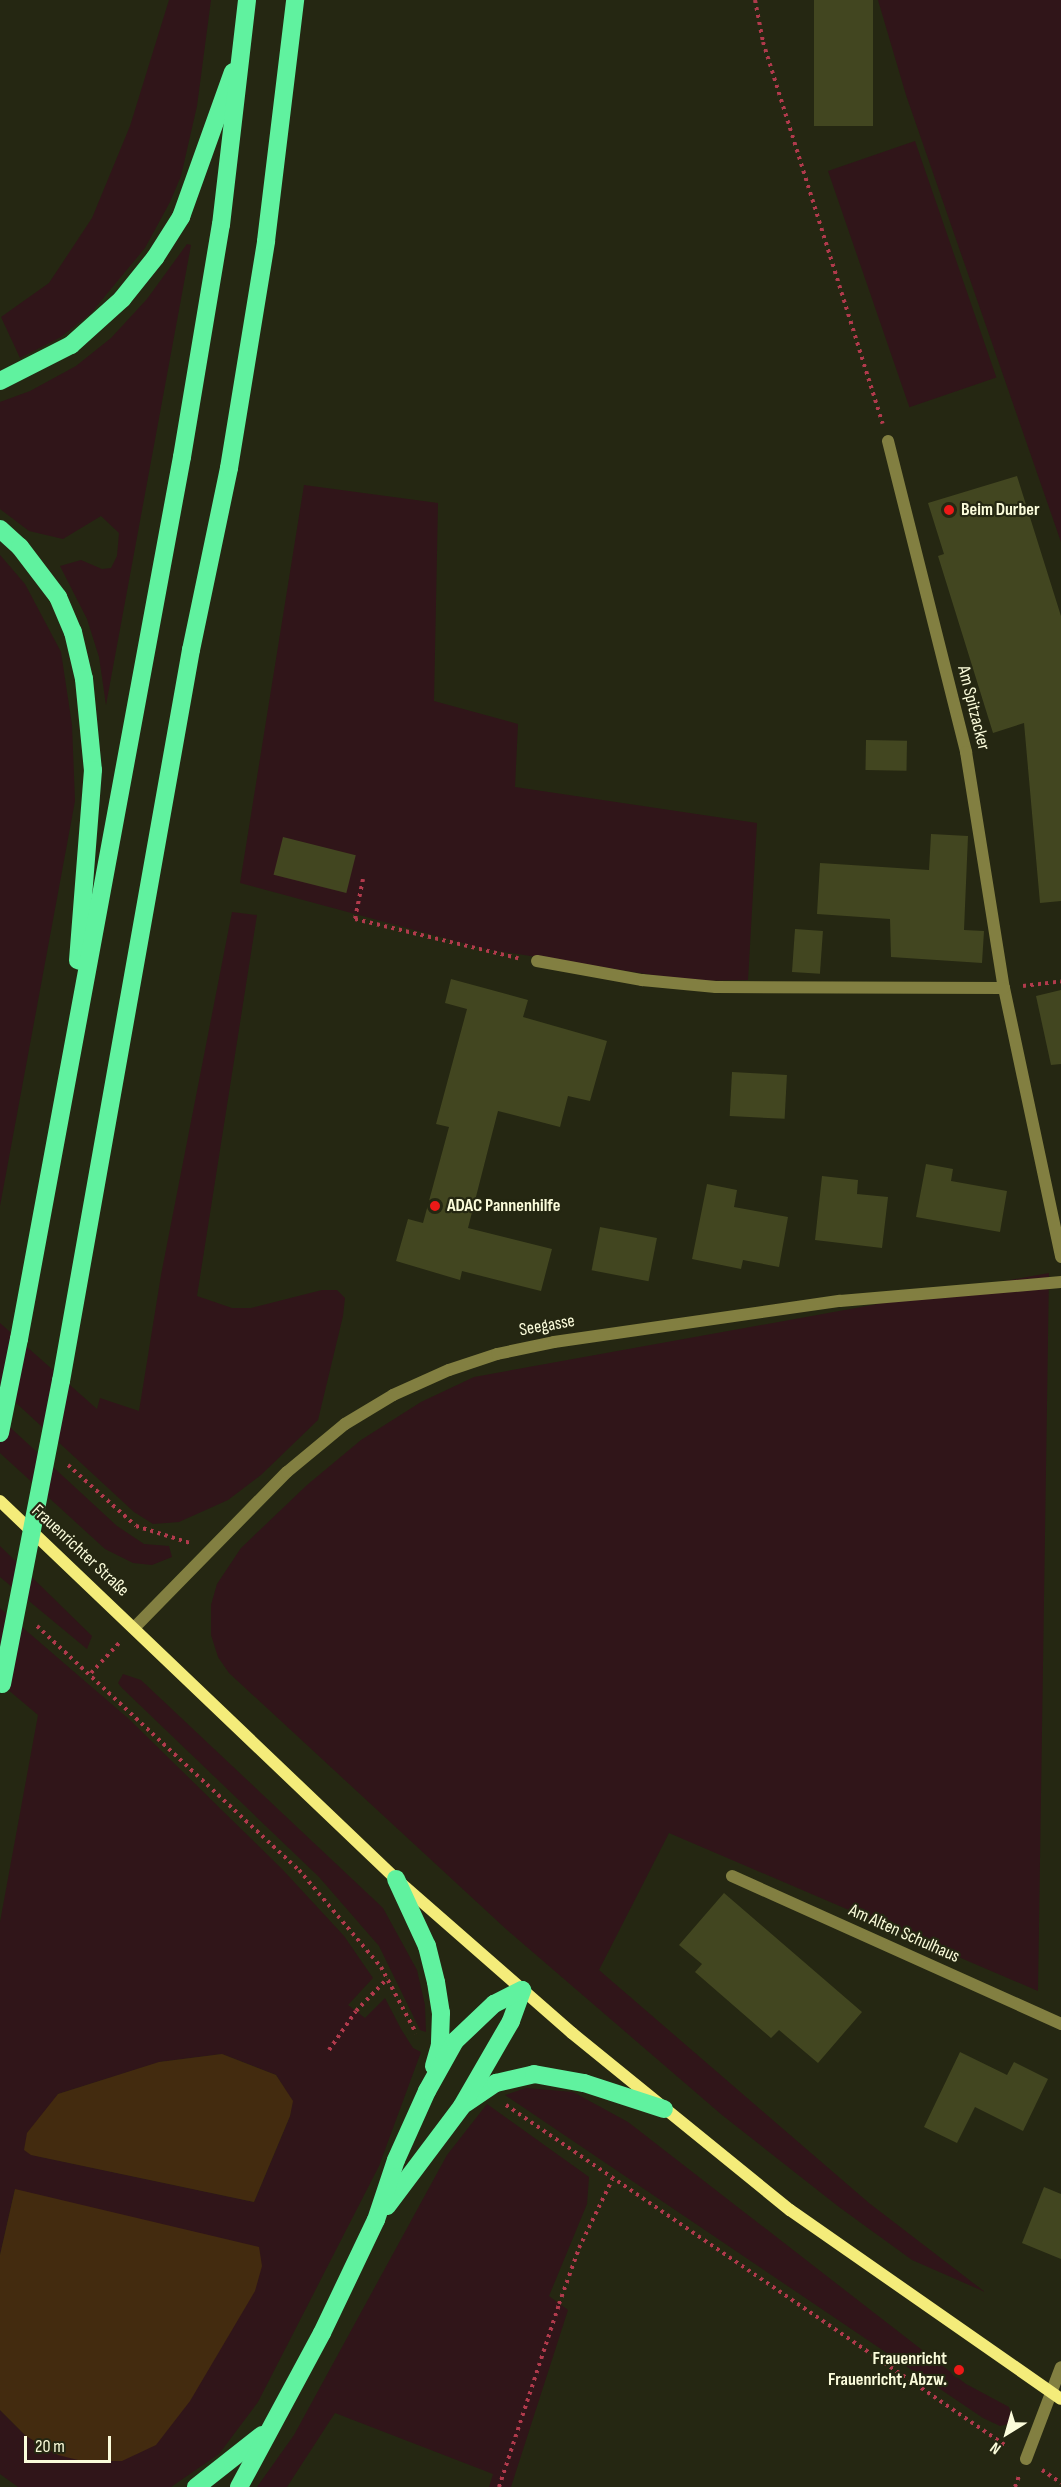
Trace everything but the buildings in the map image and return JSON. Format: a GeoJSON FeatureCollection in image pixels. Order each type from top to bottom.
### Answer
{"type":"FeatureCollection","features":[{"type":"Feature","properties":{"kind":"highway"},"geometry":{"type":"LineString","coordinates":[[0,1433],[182,457],[221,225],[244,42],[247,0]]}},
{"type":"Feature","properties":{"kind":"highway"},"geometry":{"type":"LineString","coordinates":[[1,1689],[61,1381],[191,650],[231,457],[266,241],[295,0]]}},
{"type":"Feature","properties":{"kind":"highway"},"geometry":{"type":"LineString","coordinates":[[0,381],[71,345],[122,299],[155,258],[181,217],[244,42]]}},
{"type":"Feature","properties":{"kind":"highway"},"geometry":{"type":"LineString","coordinates":[[0,529],[20,547],[58,597],[73,632],[91,725],[93,770],[71,1045]]}},
{"type":"Feature","properties":{"kind":"highway"},"geometry":{"type":"LineString","coordinates":[[396,1879],[427,1946],[439,2003],[440,2045],[427,2091]]}},
{"type":"Feature","properties":{"kind":"highway"},"geometry":{"type":"LineString","coordinates":[[239,2487],[322,2333],[376,2220],[396,2160],[427,2091],[455,2041],[474,2019],[494,2004],[522,1990]]}},
{"type":"Feature","properties":{"kind":"highway"},"geometry":{"type":"LineString","coordinates":[[376,2220],[462,2106],[511,2021],[522,1990]]}},
{"type":"Feature","properties":{"kind":"highway"},"geometry":{"type":"LineString","coordinates":[[462,2106],[496,2083],[534,2074],[584,2083],[664,2109]]}},
{"type":"Feature","properties":{"kind":"highway"},"geometry":{"type":"LineString","coordinates":[[195,2487],[268,2430]]}},
{"type":"Feature","properties":{"kind":"main road","name":"Frauenrichter Straße"},"geometry":{"type":"LineString","coordinates":[[0,1501],[135,1627],[396,1879],[522,1990],[664,2109],[809,2224],[1056,2396]]}},
{"type":"Feature","properties":{"kind":"street","name":"Am Spitzacker"},"geometry":{"type":"LineString","coordinates":[[888,441],[966,752],[1004,988],[1061,1257]]}},
{"type":"Feature","properties":{"kind":"street"},"geometry":{"type":"LineString","coordinates":[[537,961],[642,980],[716,987],[1004,988]]}},
{"type":"Feature","properties":{"kind":"street","name":"Seegasse"},"geometry":{"type":"LineString","coordinates":[[135,1627],[287,1472],[345,1424],[393,1395],[497,1354],[840,1301],[1061,1282]]}},
{"type":"Feature","properties":{"kind":"street","name":"Am Alten Schulhaus"},"geometry":{"type":"LineString","coordinates":[[732,1876],[1061,2024]]}},
{"type":"Feature","properties":{"kind":"street"},"geometry":{"type":"LineString","coordinates":[[1026,2459],[1056,2396],[1061,2367]]}},
{"type":"Feature","properties":{"kind":"path"},"geometry":{"type":"LineString","coordinates":[[755,0],[763,42],[888,441]]}},
{"type":"Feature","properties":{"kind":"path"},"geometry":{"type":"LineString","coordinates":[[363,879],[355,919],[537,961]]}},
{"type":"Feature","properties":{"kind":"path"},"geometry":{"type":"LineString","coordinates":[[1004,988],[1061,981]]}},
{"type":"Feature","properties":{"kind":"path"},"geometry":{"type":"LineString","coordinates":[[60,1459],[136,1526],[187,1540],[205,1558]]}},
{"type":"Feature","properties":{"kind":"path"},"geometry":{"type":"LineString","coordinates":[[33,1623],[91,1673],[135,1627]]}},
{"type":"Feature","properties":{"kind":"path"},"geometry":{"type":"LineString","coordinates":[[329,2050],[356,2011],[387,1979]]}},
{"type":"Feature","properties":{"kind":"path"},"geometry":{"type":"LineString","coordinates":[[499,2487],[579,2248],[612,2180]]}},
{"type":"Feature","properties":{"kind":"shaded area"},"geometry":{"type":"Polygon","coordinates":[[[169,0],[211,0],[197,106],[181,176],[145,248],[91,313],[61,337],[20,358],[1,317],[49,283],[92,218],[130,126],[169,0]]]}},
{"type":"Feature","properties":{"kind":"shaded area"},"geometry":{"type":"Polygon","coordinates":[[[878,0],[1061,0],[1061,542],[906,95],[878,0]]]}},
{"type":"Feature","properties":{"kind":"shaded area"},"geometry":{"type":"Polygon","coordinates":[[[915,141],[996,377],[909,407],[828,171],[915,141]]]}},
{"type":"Feature","properties":{"kind":"shaded area"},"geometry":{"type":"Polygon","coordinates":[[[187,244],[191,245],[106,705],[99,657],[87,619],[60,566],[81,560],[102,569],[111,568],[117,556],[119,533],[101,516],[63,539],[29,531],[0,509],[0,402],[30,391],[76,366],[111,338],[147,299],[187,244]]]}},
{"type":"Feature","properties":{"kind":"shaded area"},"geometry":{"type":"Polygon","coordinates":[[[304,485],[438,503],[434,701],[518,724],[515,787],[757,823],[748,980],[691,981],[485,949],[240,883],[304,485]]]}},
{"type":"Feature","properties":{"kind":"shaded area"},"geometry":{"type":"Polygon","coordinates":[[[0,555],[25,584],[61,652],[72,725],[75,801],[0,1206],[0,555]]]}},
{"type":"Feature","properties":{"kind":"shaded area"},"geometry":{"type":"Polygon","coordinates":[[[232,912],[257,915],[197,1296],[232,1308],[251,1308],[322,1290],[337,1290],[345,1298],[343,1316],[318,1420],[261,1475],[228,1500],[179,1522],[153,1524],[134,1512],[0,1388],[0,1323],[97,1409],[100,1398],[139,1411],[161,1275],[232,912]]]}},
{"type":"Feature","properties":{"kind":"shaded area"},"geometry":{"type":"Polygon","coordinates":[[[1049,1273],[1038,1991],[669,1833],[599,1970],[869,2203],[985,2292],[912,2260],[839,2207],[722,2115],[506,1929],[229,1673],[218,1657],[211,1635],[211,1605],[217,1584],[241,1548],[307,1485],[361,1440],[421,1402],[474,1377],[1049,1273]]]}},
{"type":"Feature","properties":{"kind":"shaded area"},"geometry":{"type":"Polygon","coordinates":[[[0,1418],[117,1526],[144,1544],[169,1546],[172,1557],[152,1565],[133,1563],[105,1549],[0,1453],[0,1418]]]}},
{"type":"Feature","properties":{"kind":"shaded area"},"geometry":{"type":"Polygon","coordinates":[[[0,1546],[92,1636],[87,1649],[0,1577],[0,1546]]]}},
{"type":"Feature","properties":{"kind":"shaded area"},"geometry":{"type":"Polygon","coordinates":[[[0,1608],[130,1720],[283,1870],[344,1936],[373,1978],[348,2005],[365,2018],[385,1998],[413,2048],[421,2052],[379,2166],[258,2402],[219,2454],[171,2487],[18,2487],[0,2474],[0,2410],[26,2436],[15,2189],[0,2255],[0,1922],[38,1715],[0,1683],[0,1608]],[[222,2054],[160,2062],[58,2094],[32,2155],[254,2202],[290,2116],[292,2101],[276,2075],[222,2054]]]}},
{"type":"Feature","properties":{"kind":"shaded area"},"geometry":{"type":"Polygon","coordinates":[[[123,1674],[141,1680],[383,1908],[417,1970],[425,2005],[426,2032],[420,2030],[379,1946],[319,1877],[122,1688],[118,1683],[123,1674]]]}},
{"type":"Feature","properties":{"kind":"shaded area"},"geometry":{"type":"Polygon","coordinates":[[[222,2054],[276,2075],[293,2101],[290,2116],[254,2202],[31,2155],[24,2150],[27,2133],[58,2094],[159,2062],[222,2054]]]}},
{"type":"Feature","properties":{"kind":"shaded area"},"geometry":{"type":"Polygon","coordinates":[[[526,2088],[573,2092],[628,2122],[966,2384],[1009,2407],[1012,2417],[1008,2424],[1000,2426],[983,2418],[505,2095],[526,2088]]]}},
{"type":"Feature","properties":{"kind":"shaded area"},"geometry":{"type":"Polygon","coordinates":[[[487,2104],[589,2177],[587,2204],[549,2296],[568,2310],[511,2487],[489,2487],[493,2474],[335,2413],[287,2487],[257,2487],[294,2435],[447,2155],[487,2104]]]}},
{"type":"Feature","properties":{"kind":"shaded area"},"geometry":{"type":"Polygon","coordinates":[[[15,2189],[259,2247],[262,2266],[255,2291],[190,2401],[156,2445],[122,2461],[82,2461],[58,2455],[26,2436],[0,2410],[0,2255],[15,2189]]]}},
{"type":"Feature","properties":{"kind":"place","name":"Beim Durber"},"geometry":{"type":"Point","coordinates":[949,510]}},
{"type":"Feature","properties":{"kind":"place","name":"ADAC Pannenhilfe"},"geometry":{"type":"Point","coordinates":[435,1206]}},
{"type":"Feature","properties":{"kind":"place","name":"Frauenricht Frauenricht, Abzw."},"geometry":{"type":"Point","coordinates":[959,2370]}}]}
